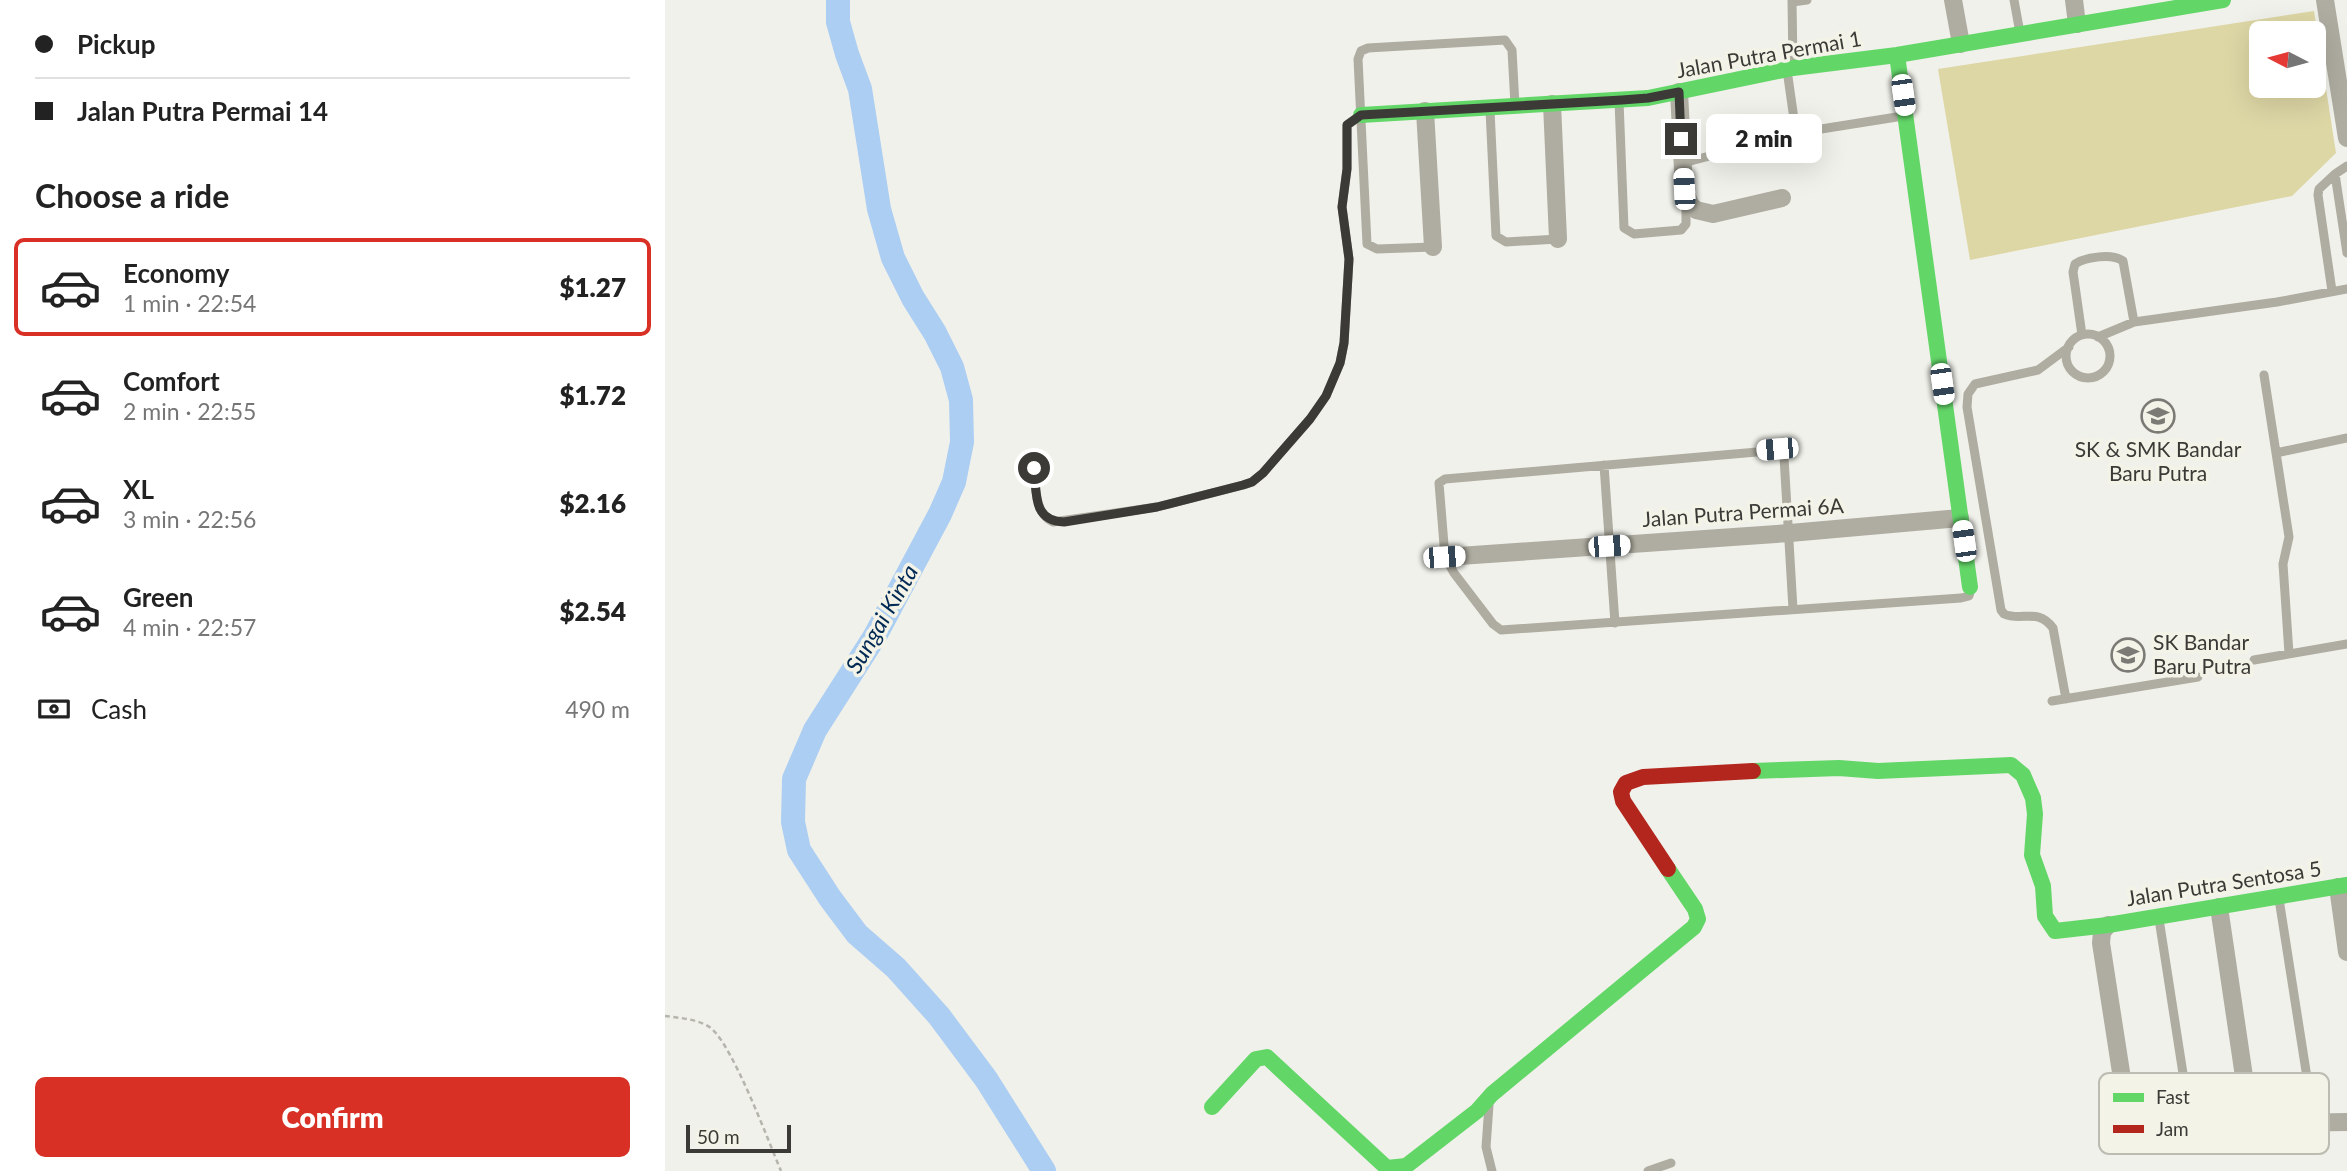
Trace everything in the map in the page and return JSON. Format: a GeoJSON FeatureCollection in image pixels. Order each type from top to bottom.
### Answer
{"type":"FeatureCollection","features":[{"type":"Feature","properties":{"kind":"street"},"geometry":{"type":"LineString","coordinates":[[1954,0],[1961,44]]}},
{"type":"Feature","properties":{"kind":"street"},"geometry":{"type":"LineString","coordinates":[[2074,0],[2077,24]]}},
{"type":"Feature","properties":{"kind":"street","name":"Jalan Putra Permai 1"},"geometry":{"type":"LineString","coordinates":[[1361,115],[1648,98],[1790,68],[1897,55],[2137,11],[2223,0]]}},
{"type":"Feature","properties":{"kind":"street"},"geometry":{"type":"LineString","coordinates":[[2325,0],[2347,138]]}},
{"type":"Feature","properties":{"kind":"street"},"geometry":{"type":"LineString","coordinates":[[1897,55],[1970,587]]}},
{"type":"Feature","properties":{"kind":"street"},"geometry":{"type":"LineString","coordinates":[[1679,92],[1688,200],[1704,213],[1713,214],[1782,198]]}},
{"type":"Feature","properties":{"kind":"street"},"geometry":{"type":"LineString","coordinates":[[1552,104],[1558,239]]}},
{"type":"Feature","properties":{"kind":"street"},"geometry":{"type":"LineString","coordinates":[[1425,111],[1433,247]]}},
{"type":"Feature","properties":{"kind":"street","name":"Jalan Putra Permai 6A"},"geometry":{"type":"LineString","coordinates":[[1444,557],[1790,533],[1960,518]]}},
{"type":"Feature","properties":{"kind":"street","name":"Jalan Putra Sentosa 5"},"geometry":{"type":"LineString","coordinates":[[1489,1100],[1492,1094],[1697,923],[1695,909],[1623,801],[1623,786],[1632,779],[1747,771],[1839,768],[1878,771],[2011,765],[2025,775],[2029,782],[2035,813],[2032,853],[2043,886],[2042,906],[2048,925],[2059,932],[2342,886]]}},
{"type":"Feature","properties":{"kind":"street"},"geometry":{"type":"LineString","coordinates":[[2342,886],[2347,951]]}},
{"type":"Feature","properties":{"kind":"street"},"geometry":{"type":"LineString","coordinates":[[2219,906],[2244,1073]]}},
{"type":"Feature","properties":{"kind":"street"},"geometry":{"type":"LineString","coordinates":[[2108,925],[2102,932],[2101,943],[2121,1073]]}},
{"type":"Feature","properties":{"kind":"street"},"geometry":{"type":"LineString","coordinates":[[1212,1107],[1256,1059],[1267,1057],[1382,1164],[1393,1169],[1406,1166],[1489,1100]]}},
{"type":"Feature","properties":{"kind":"street"},"geometry":{"type":"LineString","coordinates":[[2329,1122],[2347,1122]]}},
{"type":"Feature","properties":{"kind":"lane"},"geometry":{"type":"LineString","coordinates":[[1796,133],[1790,68],[1792,1],[1807,0]]}},
{"type":"Feature","properties":{"kind":"lane"},"geometry":{"type":"LineString","coordinates":[[2014,0],[2020,34]]}},
{"type":"Feature","properties":{"kind":"lane"},"geometry":{"type":"LineString","coordinates":[[1433,247],[1377,249],[1367,244],[1358,59],[1364,49],[1500,40],[1508,42],[1511,50],[1515,106]]}},
{"type":"Feature","properties":{"kind":"lane"},"geometry":{"type":"LineString","coordinates":[[1619,101],[1624,228],[1635,234],[1681,230],[1687,220],[1688,200]]}},
{"type":"Feature","properties":{"kind":"lane"},"geometry":{"type":"LineString","coordinates":[[1490,108],[1496,236],[1506,242],[1558,239]]}},
{"type":"Feature","properties":{"kind":"lane"},"geometry":{"type":"LineString","coordinates":[[1034,468],[1039,510],[1045,518],[1053,522],[1169,504],[1243,485],[1263,473],[1310,419],[1326,396],[1340,363],[1344,343],[1349,259],[1342,207],[1347,169],[1347,125],[1361,115]]}},
{"type":"Feature","properties":{"kind":"lane"},"geometry":{"type":"LineString","coordinates":[[1683,163],[1796,133],[1906,116]]}},
{"type":"Feature","properties":{"kind":"lane"},"geometry":{"type":"LineString","coordinates":[[2332,292],[2318,195],[2321,186],[2347,166]]}},
{"type":"Feature","properties":{"kind":"lane"},"geometry":{"type":"LineString","coordinates":[[2335,174],[2347,253]]}},
{"type":"Feature","properties":{"kind":"lane"},"geometry":{"type":"LineString","coordinates":[[2082,335],[2073,272],[2075,264],[2082,260],[2113,256],[2123,261],[2134,322]]}},
{"type":"Feature","properties":{"kind":"lane"},"geometry":{"type":"LineString","coordinates":[[2066,699],[2053,628],[2047,620],[2031,615],[2007,616],[2001,610],[1967,407],[1968,394],[1975,384],[2038,370],[2082,335],[2098,337],[2134,322],[2277,302],[2347,289]]}},
{"type":"Feature","properties":{"kind":"lane"},"geometry":{"type":"LineString","coordinates":[[2069,347],[2066,357],[2071,370],[2083,378],[2093,378],[2105,370],[2110,362],[2108,348],[2098,337]]}},
{"type":"Feature","properties":{"kind":"lane"},"geometry":{"type":"LineString","coordinates":[[2265,375],[2289,537],[2283,564],[2289,654]]}},
{"type":"Feature","properties":{"kind":"lane"},"geometry":{"type":"LineString","coordinates":[[2276,453],[2347,438]]}},
{"type":"Feature","properties":{"kind":"lane"},"geometry":{"type":"LineString","coordinates":[[1793,609],[1790,533],[1784,457],[1781,450],[1441,480],[1438,487],[1444,557],[1493,624],[1501,630],[1961,598],[1969,596],[1970,587]]}},
{"type":"Feature","properties":{"kind":"lane"},"geometry":{"type":"LineString","coordinates":[[1604,465],[1615,622]]}},
{"type":"Feature","properties":{"kind":"lane"},"geometry":{"type":"LineString","coordinates":[[2255,660],[2347,644]]}},
{"type":"Feature","properties":{"kind":"lane"},"geometry":{"type":"LineString","coordinates":[[2052,701],[2198,677]]}},
{"type":"Feature","properties":{"kind":"lane"},"geometry":{"type":"LineString","coordinates":[[2279,897],[2306,1073]]}},
{"type":"Feature","properties":{"kind":"lane"},"geometry":{"type":"LineString","coordinates":[[2159,916],[2183,1073]]}},
{"type":"Feature","properties":{"kind":"lane"},"geometry":{"type":"LineString","coordinates":[[1489,1100],[1486,1147],[1492,1171]]}},
{"type":"Feature","properties":{"kind":"lane"},"geometry":{"type":"LineString","coordinates":[[1648,1171],[1671,1163]]}},
{"type":"Feature","properties":{"kind":"path"},"geometry":{"type":"LineString","coordinates":[[665,1016],[697,1022],[711,1028],[721,1040],[782,1171]]}},
{"type":"Feature","properties":{"kind":"shaded area"},"geometry":{"type":"Polygon","coordinates":[[[2314,11],[2316,21],[2249,21],[2314,11]]]}},
{"type":"Feature","properties":{"kind":"shaded area"},"geometry":{"type":"Polygon","coordinates":[[[2249,21],[2249,98],[2326,98],[2326,88],[2336,153],[2292,196],[1970,260],[1938,69],[2249,21]]]}},
{"type":"Feature","properties":{"kind":"waterway","name":"Sungai Kinta"},"geometry":{"type":"LineString","coordinates":[[838,0],[838,22],[860,89],[879,209],[893,258],[952,367],[961,400],[962,442],[954,482],[940,514],[875,636],[815,730],[794,779],[793,822],[799,850],[830,898],[857,934],[896,968],[939,1016],[986,1079],[1044,1171]]}},
{"type":"Feature","properties":{"kind":"traffic: fast"},"geometry":{"type":"LineString","coordinates":[[1361,115],[1648,98],[1793,68],[1897,55],[2223,0]]}},
{"type":"Feature","properties":{"kind":"traffic: fast"},"geometry":{"type":"LineString","coordinates":[[1897,55],[1970,587]]}},
{"type":"Feature","properties":{"kind":"traffic: fast"},"geometry":{"type":"LineString","coordinates":[[1753,771],[1839,768],[1878,771],[2011,765],[2023,775],[2033,798],[2035,814],[2032,855],[2043,886],[2045,916],[2055,931],[2108,925],[2347,885]]}},
{"type":"Feature","properties":{"kind":"traffic: fast"},"geometry":{"type":"LineString","coordinates":[[1212,1107],[1256,1059],[1267,1057],[1387,1168],[1406,1166],[1477,1111],[1492,1094],[1694,927],[1698,919],[1695,909],[1668,869]]}},
{"type":"Feature","properties":{"kind":"traffic: jam"},"geometry":{"type":"LineString","coordinates":[[1668,869],[1623,801],[1621,792],[1626,783],[1643,777],[1753,771]]}},
{"type":"Feature","properties":{"kind":"place","name":"SK & SMK Bandar Baru Putra"},"geometry":{"type":"Point","coordinates":[2158,416]}},
{"type":"Feature","properties":{"kind":"place","name":"SK Bandar Baru Putra"},"geometry":{"type":"Point","coordinates":[2128,655]}},
{"type":"Feature","properties":{"kind":"route"},"geometry":{"type":"LineString","coordinates":[[1034,468],[1039,510],[1045,518],[1053,522],[1157,507],[1243,485],[1263,473],[1310,419],[1326,396],[1340,363],[1344,343],[1349,259],[1342,207],[1347,169],[1347,125],[1361,115],[1622,100],[1679,92],[1681,139]]}}]}
